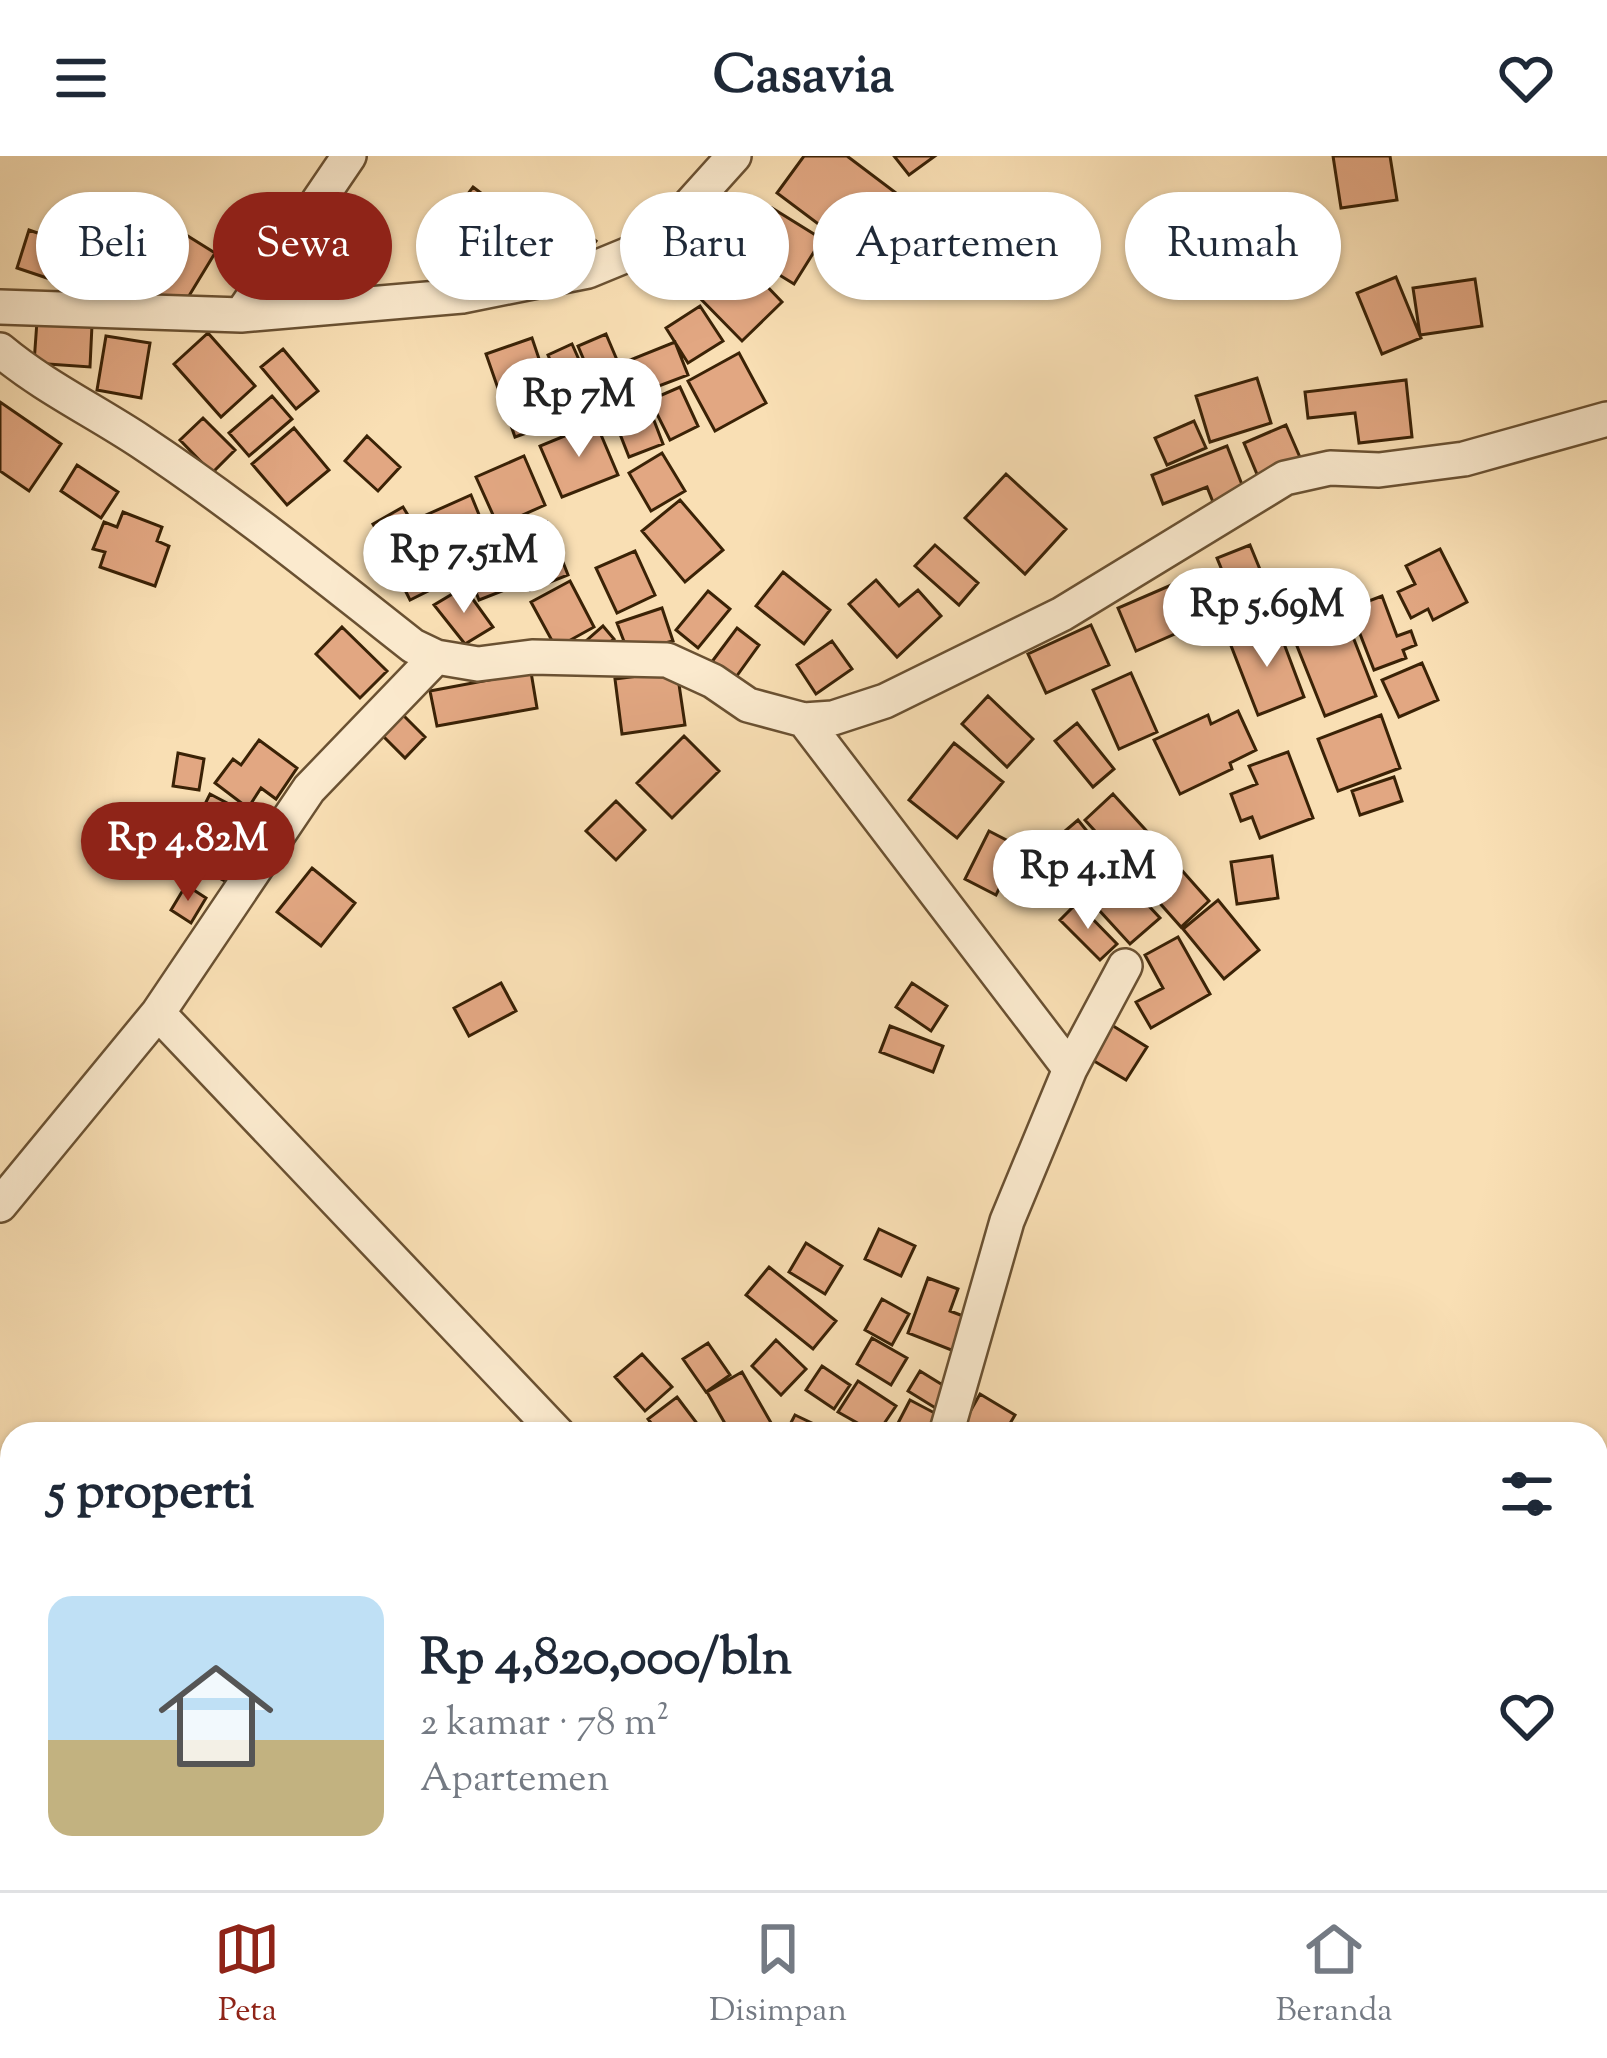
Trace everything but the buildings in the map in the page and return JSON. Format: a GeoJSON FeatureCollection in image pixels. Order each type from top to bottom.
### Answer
{"type":"FeatureCollection","features":[{"type":"Feature","properties":{"kind":"street"},"geometry":{"type":"LineString","coordinates":[[241,315],[349,156]]}},
{"type":"Feature","properties":{"kind":"street"},"geometry":{"type":"LineString","coordinates":[[0,307],[241,315],[462,296],[588,271],[639,250],[734,156]]}},
{"type":"Feature","properties":{"kind":"street"},"geometry":{"type":"LineString","coordinates":[[0,350],[23,370],[137,439],[253,519],[413,646],[436,657],[478,664],[532,657],[667,660],[713,681],[748,705],[805,720],[833,718],[872,706],[1062,614],[1286,478],[1330,468],[1379,470],[1464,459],[1607,418]]}},
{"type":"Feature","properties":{"kind":"street"},"geometry":{"type":"LineString","coordinates":[[0,1205],[158,1013],[309,789],[436,657]]}},
{"type":"Feature","properties":{"kind":"street"},"geometry":{"type":"LineString","coordinates":[[805,720],[1070,1069]]}},
{"type":"Feature","properties":{"kind":"street"},"geometry":{"type":"LineString","coordinates":[[949,1422],[1007,1221],[1070,1069],[1125,966]]}},
{"type":"Feature","properties":{"kind":"street"},"geometry":{"type":"LineString","coordinates":[[158,1013],[547,1422]]}}]}
